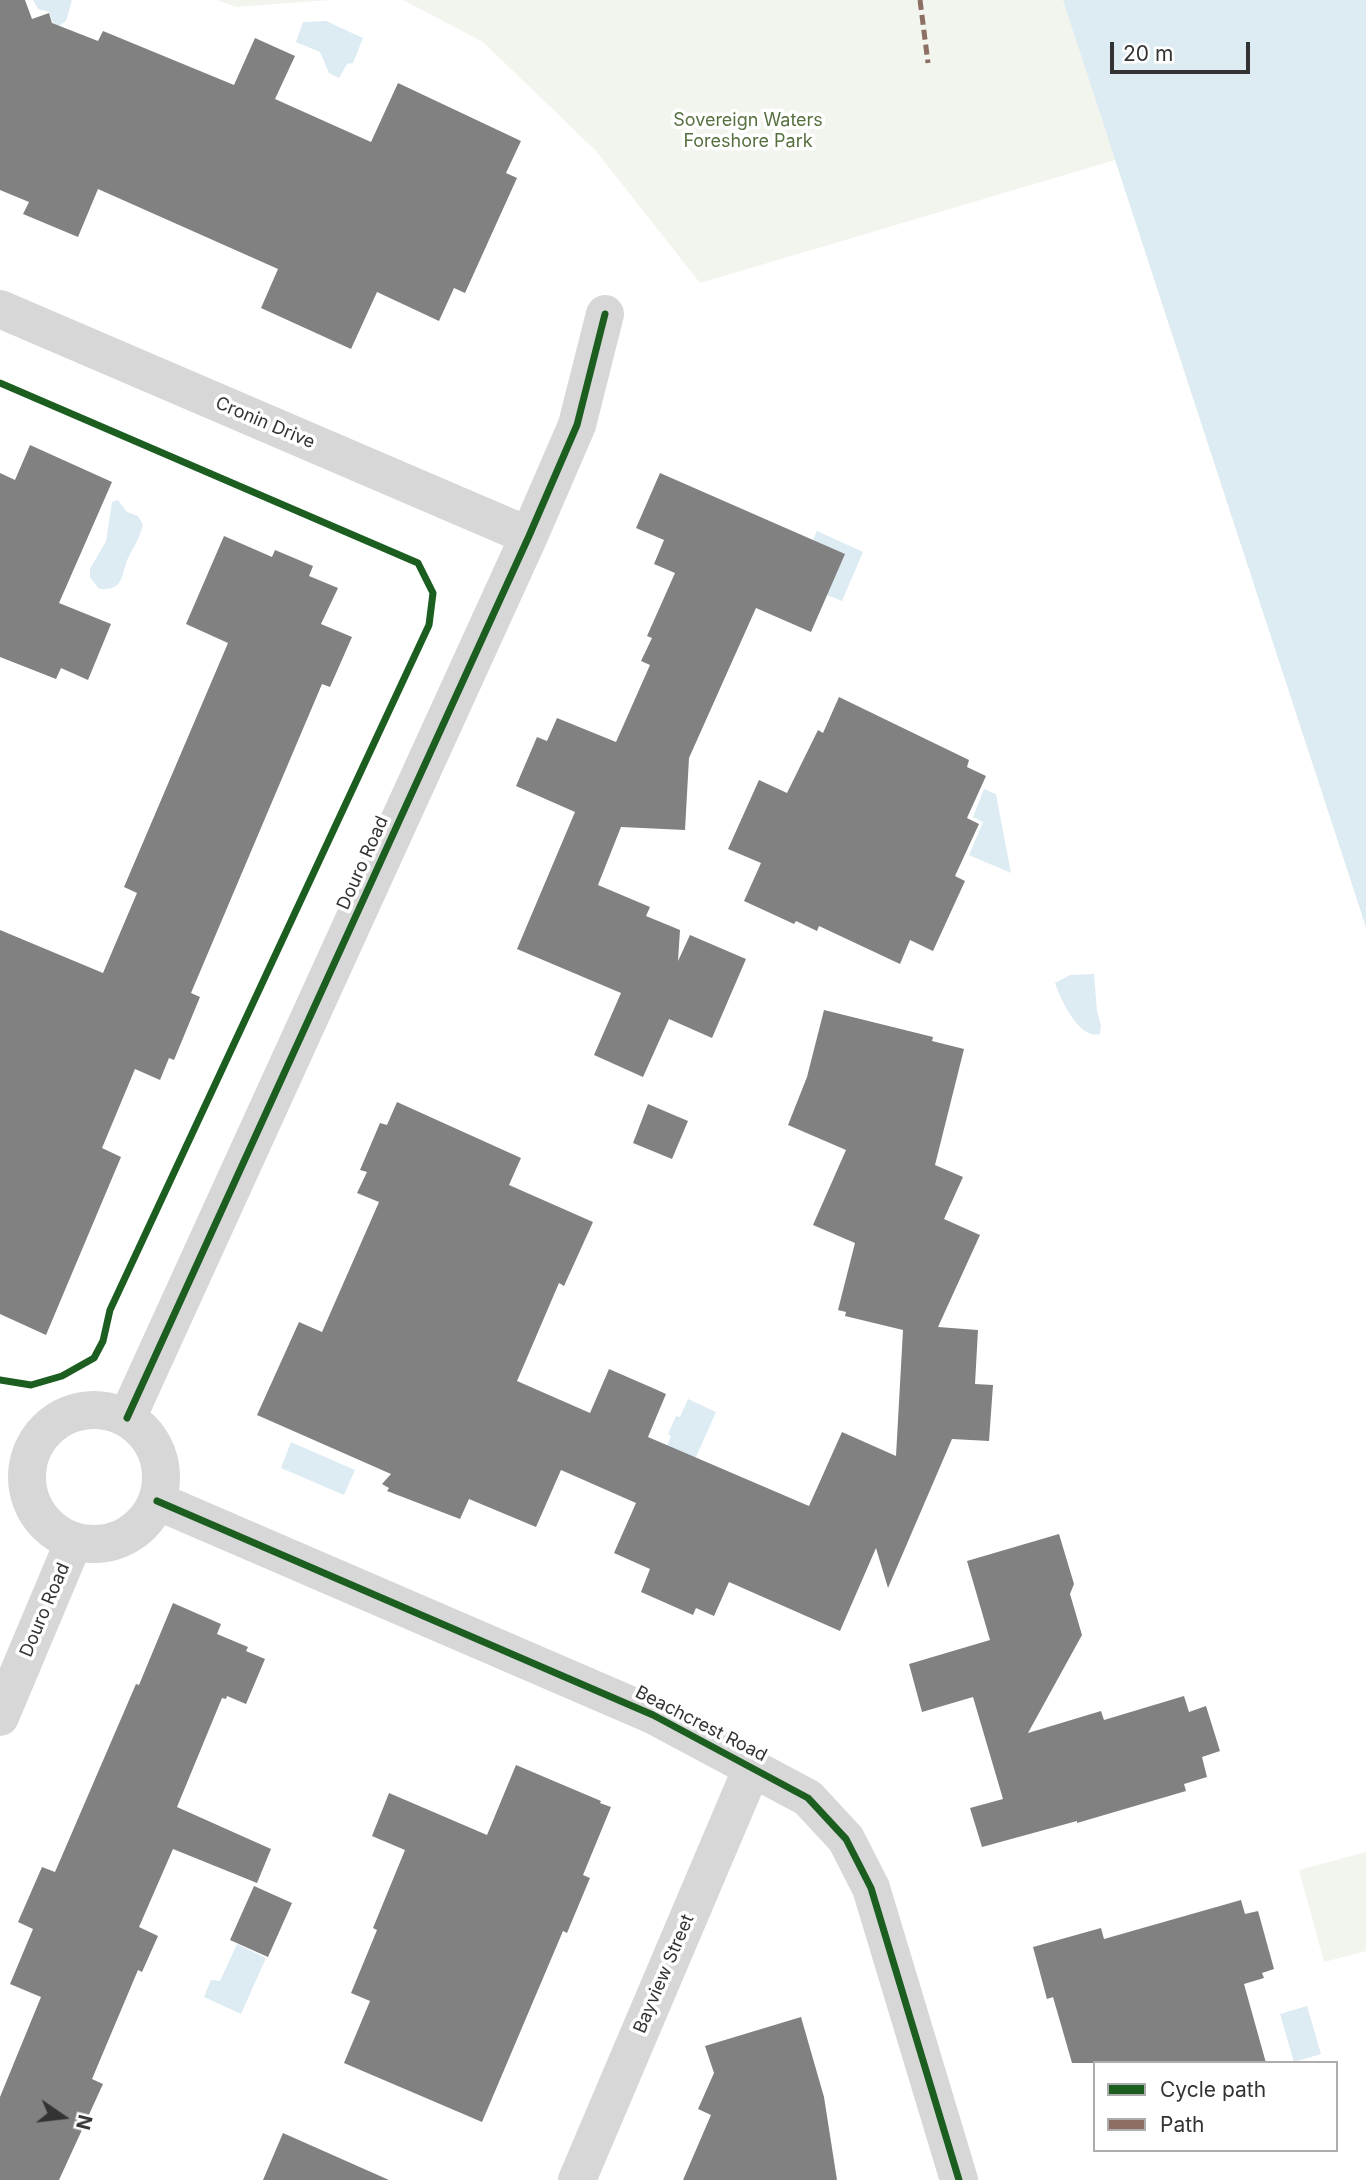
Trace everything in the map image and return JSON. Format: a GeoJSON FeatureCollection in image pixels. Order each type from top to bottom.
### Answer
{"type":"FeatureCollection","features":[{"type":"Feature","properties":{"kind":"street","name":"Cronin Drive"},"geometry":{"type":"LineString","coordinates":[[0,310],[529,536]]}},
{"type":"Feature","properties":{"kind":"street","name":"Douro Road"},"geometry":{"type":"LineString","coordinates":[[127,1418],[529,536],[577,425],[605,314]]}},
{"type":"Feature","properties":{"kind":"street"},"geometry":{"type":"LineString","coordinates":[[96,1409],[127,1418],[150,1439],[158,1454],[161,1485],[157,1500],[149,1516],[138,1528],[124,1537],[107,1543],[74,1541],[58,1534],[44,1522],[34,1507],[28,1490],[27,1472],[16,1450],[39,1439],[49,1426],[79,1411],[96,1409]]}},
{"type":"Feature","properties":{"kind":"street","name":"Beachcrest Road"},"geometry":{"type":"LineString","coordinates":[[157,1500],[653,1715],[808,1798],[846,1839],[871,1888],[960,2180]]}},
{"type":"Feature","properties":{"kind":"street","name":"Douro Road"},"geometry":{"type":"LineString","coordinates":[[0,1717],[74,1541]]}},
{"type":"Feature","properties":{"kind":"street","name":"Bayview Street"},"geometry":{"type":"LineString","coordinates":[[577,2180],[752,1768]]}},
{"type":"Feature","properties":{"kind":"green space"},"geometry":{"type":"Polygon","coordinates":[[[217,0],[330,0],[236,7],[217,0]]]}},
{"type":"Feature","properties":{"kind":"green space","name":"Sovereign Waters Foreshore Park"},"geometry":{"type":"Polygon","coordinates":[[[403,0],[1366,0],[1366,927],[1115,160],[700,283],[596,151],[483,42],[403,0]]]}},
{"type":"Feature","properties":{"kind":"green space"},"geometry":{"type":"Polygon","coordinates":[[[1366,1852],[1366,1951],[1324,1962],[1299,1870],[1366,1852]]]}},
{"type":"Feature","properties":{"kind":"shaded area"},"geometry":{"type":"Polygon","coordinates":[[[33,0],[72,0],[66,21],[59,26],[54,25],[49,12],[38,9],[33,0]]]}},
{"type":"Feature","properties":{"kind":"shaded area"},"geometry":{"type":"Polygon","coordinates":[[[1063,0],[1366,0],[1366,927],[1063,0]]]}},
{"type":"Feature","properties":{"kind":"shaded area"},"geometry":{"type":"Polygon","coordinates":[[[326,21],[363,38],[353,63],[347,64],[339,78],[329,73],[320,52],[296,42],[303,22],[326,21]]]}},
{"type":"Feature","properties":{"kind":"shaded area"},"geometry":{"type":"Polygon","coordinates":[[[118,500],[127,512],[138,516],[143,525],[121,580],[114,587],[99,589],[90,577],[90,569],[106,541],[112,502],[118,500]]]}},
{"type":"Feature","properties":{"kind":"shaded area"},"geometry":{"type":"Polygon","coordinates":[[[817,531],[863,552],[842,601],[827,595],[813,540],[817,531]]]}},
{"type":"Feature","properties":{"kind":"shaded area"},"geometry":{"type":"Polygon","coordinates":[[[984,789],[996,794],[1011,873],[969,855],[983,822],[973,817],[984,789]]]}},
{"type":"Feature","properties":{"kind":"shaded area"},"geometry":{"type":"Polygon","coordinates":[[[1094,974],[1100,1034],[1092,1034],[1078,1025],[1066,1008],[1055,983],[1070,975],[1094,974]]]}},
{"type":"Feature","properties":{"kind":"shaded area"},"geometry":{"type":"Polygon","coordinates":[[[688,1399],[716,1412],[692,1466],[664,1454],[671,1436],[668,1434],[688,1399]]]}},
{"type":"Feature","properties":{"kind":"shaded area"},"geometry":{"type":"Polygon","coordinates":[[[291,1442],[355,1470],[344,1495],[281,1468],[291,1442]]]}},
{"type":"Feature","properties":{"kind":"shaded area"},"geometry":{"type":"Polygon","coordinates":[[[237,1944],[266,1958],[241,2014],[204,1997],[211,1980],[220,1981],[237,1944]]]}},
{"type":"Feature","properties":{"kind":"shaded area"},"geometry":{"type":"Polygon","coordinates":[[[1307,2006],[1321,2054],[1294,2061],[1280,2014],[1307,2006]]]}},
{"type":"Feature","properties":{"kind":"building"},"geometry":{"type":"Polygon","coordinates":[[[0,0],[25,0],[32,19],[49,13],[52,23],[98,41],[103,31],[234,85],[255,38],[295,56],[275,99],[371,142],[398,83],[521,141],[506,173],[517,178],[465,293],[454,288],[439,321],[377,292],[351,349],[261,308],[278,269],[98,189],[78,237],[23,214],[29,202],[0,190],[0,0]]]}},
{"type":"Feature","properties":{"kind":"building"},"geometry":{"type":"Polygon","coordinates":[[[30,445],[112,482],[59,603],[111,624],[88,680],[61,668],[56,679],[0,657],[0,473],[15,480],[30,445]]]}},
{"type":"Feature","properties":{"kind":"building"},"geometry":{"type":"Polygon","coordinates":[[[660,473],[845,554],[811,632],[756,608],[689,758],[685,830],[621,827],[598,885],[650,907],[646,916],[680,930],[678,961],[690,935],[746,959],[712,1038],[669,1019],[643,1077],[594,1055],[621,993],[517,949],[575,812],[516,786],[537,737],[547,741],[557,718],[616,742],[650,665],[641,661],[652,638],[647,636],[675,573],[654,564],[664,540],[636,528],[660,473]]]}},
{"type":"Feature","properties":{"kind":"building"},"geometry":{"type":"Polygon","coordinates":[[[224,536],[272,557],[275,550],[313,566],[309,576],[338,588],[321,624],[352,637],[330,687],[322,684],[191,993],[200,997],[174,1060],[169,1058],[160,1080],[135,1069],[102,1148],[121,1157],[46,1335],[0,1314],[0,930],[103,973],[137,893],[124,887],[228,643],[186,624],[224,536]]]}},
{"type":"Feature","properties":{"kind":"building"},"geometry":{"type":"Polygon","coordinates":[[[839,697],[969,760],[967,767],[986,776],[967,818],[979,824],[955,876],[965,881],[933,951],[910,940],[900,964],[819,926],[817,931],[796,921],[794,924],[744,901],[761,863],[728,849],[759,780],[787,793],[818,730],[823,733],[839,697]]]}},
{"type":"Feature","properties":{"kind":"building"},"geometry":{"type":"Polygon","coordinates":[[[824,1010],[933,1037],[932,1041],[964,1049],[935,1165],[963,1177],[944,1219],[980,1235],[938,1327],[978,1330],[975,1384],[993,1385],[989,1441],[952,1439],[888,1588],[876,1548],[840,1631],[729,1582],[714,1616],[696,1608],[693,1615],[641,1592],[650,1569],[614,1553],[636,1503],[561,1470],[536,1527],[469,1499],[460,1519],[387,1491],[389,1488],[382,1484],[391,1474],[257,1415],[299,1322],[322,1332],[379,1202],[357,1193],[367,1172],[360,1170],[380,1123],[387,1125],[397,1102],[521,1158],[509,1185],[593,1222],[564,1286],[559,1283],[517,1381],[590,1413],[609,1369],[666,1394],[648,1437],[809,1506],[842,1432],[896,1456],[903,1330],[845,1316],[846,1312],[838,1310],[855,1243],[813,1225],[846,1150],[788,1125],[807,1077],[824,1010]]]}},
{"type":"Feature","properties":{"kind":"building"},"geometry":{"type":"Polygon","coordinates":[[[648,1104],[688,1121],[672,1159],[633,1143],[648,1104]]]}},
{"type":"Feature","properties":{"kind":"building"},"geometry":{"type":"Polygon","coordinates":[[[1059,1534],[1074,1584],[1070,1594],[1082,1635],[1028,1733],[1101,1711],[1104,1720],[1184,1696],[1189,1712],[1206,1706],[1220,1751],[1202,1757],[1207,1777],[1184,1784],[1186,1791],[982,1847],[970,1808],[1003,1799],[973,1697],[922,1712],[909,1664],[990,1640],[967,1561],[1059,1534]]]}},
{"type":"Feature","properties":{"kind":"building"},"geometry":{"type":"Polygon","coordinates":[[[173,1603],[221,1624],[217,1634],[248,1647],[246,1651],[265,1659],[246,1704],[227,1696],[226,1699],[222,1698],[177,1807],[271,1849],[257,1883],[173,1849],[139,1927],[158,1936],[142,1972],[138,1970],[92,2079],[103,2084],[59,2180],[0,2180],[0,2097],[41,1997],[10,1984],[33,1929],[18,1922],[42,1867],[55,1872],[173,1603]]]}},
{"type":"Feature","properties":{"kind":"building"},"geometry":{"type":"Polygon","coordinates":[[[516,1765],[611,1807],[583,1875],[590,1878],[567,1933],[563,1931],[482,2122],[344,2063],[370,2001],[351,1993],[377,1930],[373,1928],[405,1850],[372,1836],[389,1793],[487,1835],[516,1765]]]}},
{"type":"Feature","properties":{"kind":"building"},"geometry":{"type":"Polygon","coordinates":[[[254,1886],[292,1903],[268,1957],[230,1940],[254,1886]]]}},
{"type":"Feature","properties":{"kind":"building"},"geometry":{"type":"Polygon","coordinates":[[[1241,1900],[1245,1914],[1258,1911],[1274,1969],[1262,1973],[1264,1978],[1244,1984],[1265,2061],[1072,2063],[1053,1997],[1047,1999],[1033,1947],[1101,1928],[1104,1939],[1241,1900]]]}},
{"type":"Feature","properties":{"kind":"building"},"geometry":{"type":"Polygon","coordinates":[[[801,2017],[824,2097],[837,2180],[683,2180],[711,2115],[698,2109],[714,2073],[705,2046],[801,2017]]]}},
{"type":"Feature","properties":{"kind":"building"},"geometry":{"type":"Polygon","coordinates":[[[283,2133],[389,2180],[263,2180],[283,2133]]]}},
{"type":"Feature","properties":{"kind":"marked path"},"geometry":{"type":"LineString","coordinates":[[920,0],[928,63]]}},
{"type":"Feature","properties":{"kind":"cycle path"},"geometry":{"type":"LineString","coordinates":[[127,1418],[529,536],[577,425],[605,314]]}},
{"type":"Feature","properties":{"kind":"cycle path"},"geometry":{"type":"LineString","coordinates":[[0,383],[418,563],[433,593],[429,625],[110,1310],[103,1341],[94,1358],[62,1376],[31,1385],[0,1380]]}},
{"type":"Feature","properties":{"kind":"cycle path"},"geometry":{"type":"LineString","coordinates":[[157,1501],[653,1715],[808,1798],[846,1839],[871,1888],[959,2180]]}}]}
